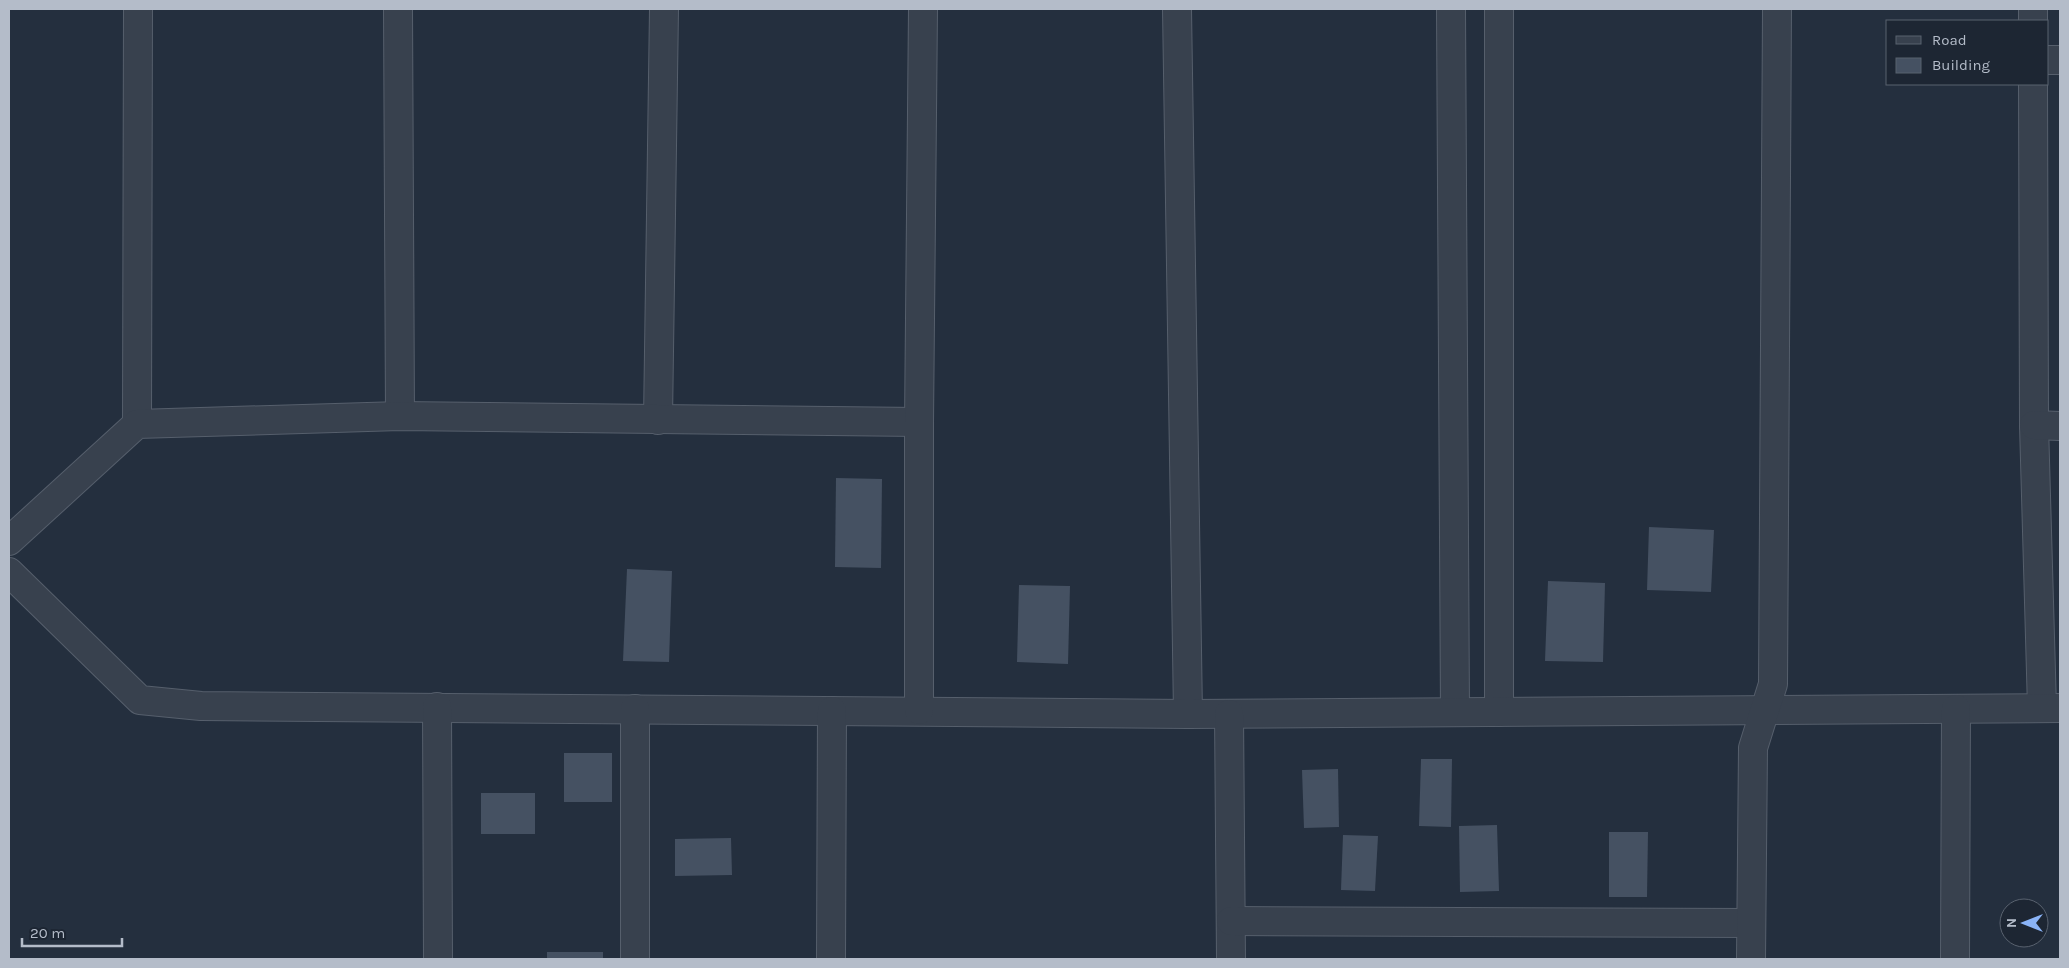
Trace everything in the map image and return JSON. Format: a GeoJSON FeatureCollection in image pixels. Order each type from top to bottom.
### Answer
{"type":"FeatureCollection","features":[{"type":"Feature","properties":{"kind":"street"},"geometry":{"type":"LineString","coordinates":[[136,424],[138,9]]}},
{"type":"Feature","properties":{"kind":"street"},"geometry":{"type":"LineString","coordinates":[[398,9],[400,416]]}},
{"type":"Feature","properties":{"kind":"street"},"geometry":{"type":"LineString","coordinates":[[658,420],[664,9]]}},
{"type":"Feature","properties":{"kind":"street"},"geometry":{"type":"LineString","coordinates":[[919,710],[919,422],[924,9]]}},
{"type":"Feature","properties":{"kind":"street"},"geometry":{"type":"LineString","coordinates":[[1177,9],[1188,714]]}},
{"type":"Feature","properties":{"kind":"street"},"geometry":{"type":"LineString","coordinates":[[1451,9],[1454,712]]}},
{"type":"Feature","properties":{"kind":"street"},"geometry":{"type":"LineString","coordinates":[[1498,9],[1499,712]]}},
{"type":"Feature","properties":{"kind":"street"},"geometry":{"type":"LineString","coordinates":[[1751,959],[1753,748],[1763,710],[1773,684],[1777,9]]}},
{"type":"Feature","properties":{"kind":"street"},"geometry":{"type":"LineString","coordinates":[[9,572],[140,700],[201,706],[919,710],[1188,714],[2051,708],[2047,425],[2033,85]]}},
{"type":"Feature","properties":{"kind":"street"},"geometry":{"type":"LineString","coordinates":[[9,541],[136,424],[400,416],[919,422]]}},
{"type":"Feature","properties":{"kind":"street"},"geometry":{"type":"LineString","coordinates":[[437,708],[438,959]]}},
{"type":"Feature","properties":{"kind":"street"},"geometry":{"type":"LineString","coordinates":[[634,709],[635,959]]}},
{"type":"Feature","properties":{"kind":"street"},"geometry":{"type":"LineString","coordinates":[[1955,959],[1956,709]]}},
{"type":"Feature","properties":{"kind":"street"},"geometry":{"type":"LineString","coordinates":[[831,959],[832,711]]}},
{"type":"Feature","properties":{"kind":"street"},"geometry":{"type":"LineString","coordinates":[[1230,714],[1231,959]]}},
{"type":"Feature","properties":{"kind":"street"},"geometry":{"type":"LineString","coordinates":[[1231,921],[1751,923]]}},
{"type":"Feature","properties":{"kind":"building"},"geometry":{"type":"Polygon","coordinates":[[[836,478],[882,479],[881,568],[835,567],[836,478]]]}},
{"type":"Feature","properties":{"kind":"building"},"geometry":{"type":"Polygon","coordinates":[[[1649,527],[1714,530],[1711,592],[1647,590],[1649,527]]]}},
{"type":"Feature","properties":{"kind":"building"},"geometry":{"type":"Polygon","coordinates":[[[627,569],[672,571],[669,662],[623,661],[627,569]]]}},
{"type":"Feature","properties":{"kind":"building"},"geometry":{"type":"Polygon","coordinates":[[[1548,581],[1605,583],[1603,662],[1545,661],[1548,581]]]}},
{"type":"Feature","properties":{"kind":"building"},"geometry":{"type":"Polygon","coordinates":[[[1019,585],[1070,586],[1068,664],[1017,662],[1019,585]]]}},
{"type":"Feature","properties":{"kind":"building"},"geometry":{"type":"Polygon","coordinates":[[[564,753],[612,753],[612,802],[564,802],[564,753]]]}},
{"type":"Feature","properties":{"kind":"building"},"geometry":{"type":"Polygon","coordinates":[[[1421,759],[1452,759],[1451,827],[1419,826],[1421,759]]]}},
{"type":"Feature","properties":{"kind":"building"},"geometry":{"type":"Polygon","coordinates":[[[1338,769],[1339,827],[1304,828],[1302,770],[1338,769]]]}},
{"type":"Feature","properties":{"kind":"building"},"geometry":{"type":"Polygon","coordinates":[[[481,793],[535,793],[535,834],[481,834],[481,793]]]}},
{"type":"Feature","properties":{"kind":"building"},"geometry":{"type":"Polygon","coordinates":[[[1497,825],[1499,891],[1460,892],[1459,826],[1497,825]]]}},
{"type":"Feature","properties":{"kind":"building"},"geometry":{"type":"Polygon","coordinates":[[[1609,832],[1648,832],[1647,897],[1609,897],[1609,832]]]}},
{"type":"Feature","properties":{"kind":"building"},"geometry":{"type":"Polygon","coordinates":[[[1343,835],[1378,836],[1375,891],[1341,890],[1343,835]]]}},
{"type":"Feature","properties":{"kind":"building"},"geometry":{"type":"Polygon","coordinates":[[[731,838],[732,875],[675,876],[675,839],[731,838]]]}},
{"type":"Feature","properties":{"kind":"building"},"geometry":{"type":"Polygon","coordinates":[[[547,952],[603,952],[603,959],[547,959],[547,952]]]}}]}
